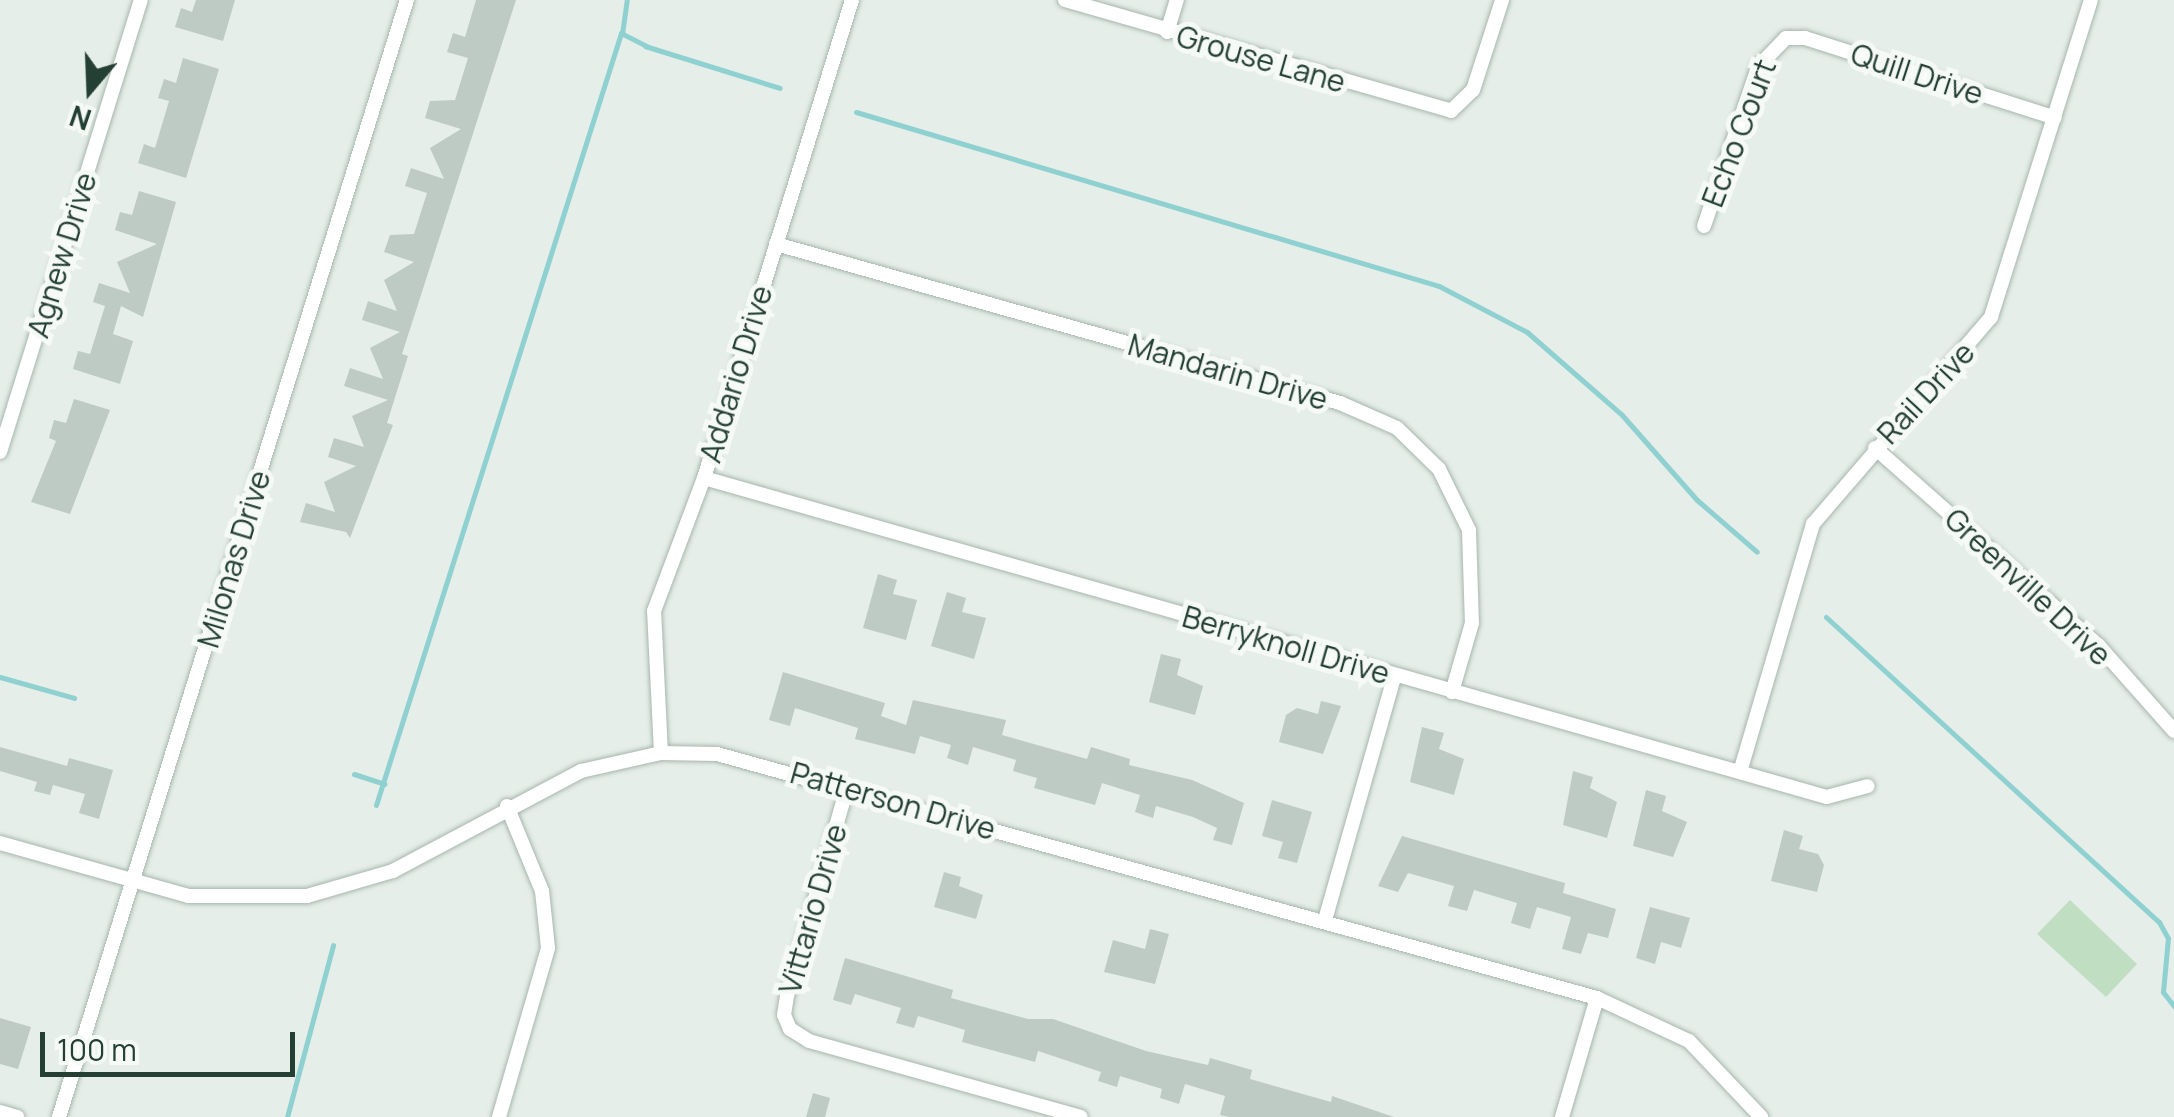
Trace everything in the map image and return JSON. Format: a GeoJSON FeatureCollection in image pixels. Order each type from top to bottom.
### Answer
{"type":"FeatureCollection","features":[{"type":"Feature","properties":{"kind":"street","name":"Agnew Drive"},"geometry":{"type":"LineString","coordinates":[[0,452],[141,0]]}},
{"type":"Feature","properties":{"kind":"street","name":"Milonas Drive"},"geometry":{"type":"LineString","coordinates":[[59,1117],[407,0]]}},
{"type":"Feature","properties":{"kind":"street","name":"Addario Drive"},"geometry":{"type":"LineString","coordinates":[[661,752],[654,612],[704,478],[852,0]]}},
{"type":"Feature","properties":{"kind":"street","name":"Grouse Lane"},"geometry":{"type":"LineString","coordinates":[[1065,0],[1428,107],[1459,109],[1473,90],[1502,0]]}},
{"type":"Feature","properties":{"kind":"street"},"geometry":{"type":"LineString","coordinates":[[1167,32],[1178,0]]}},
{"type":"Feature","properties":{"kind":"street","name":"Rail Drive"},"geometry":{"type":"LineString","coordinates":[[1740,772],[1803,545],[1822,509],[1991,317],[2091,0]]}},
{"type":"Feature","properties":{"kind":"street","name":"Quill Drive"},"geometry":{"type":"LineString","coordinates":[[1778,41],[1805,38],[2055,118]]}},
{"type":"Feature","properties":{"kind":"street","name":"Echo Court"},"geometry":{"type":"LineString","coordinates":[[1704,226],[1758,68],[1778,41]]}},
{"type":"Feature","properties":{"kind":"street","name":"Mandarin Drive"},"geometry":{"type":"LineString","coordinates":[[776,244],[1340,403],[1398,428],[1439,469],[1469,530],[1475,576],[1472,622],[1452,692]]}},
{"type":"Feature","properties":{"kind":"street","name":"Greenville Drive"},"geometry":{"type":"LineString","coordinates":[[1875,448],[2098,645],[2174,732]]}},
{"type":"Feature","properties":{"kind":"street","name":"Berryknoll Drive"},"geometry":{"type":"LineString","coordinates":[[704,478],[1827,797],[1868,786]]}},
{"type":"Feature","properties":{"kind":"street"},"geometry":{"type":"LineString","coordinates":[[1324,920],[1394,677]]}},
{"type":"Feature","properties":{"kind":"street","name":"Patterson Drive"},"geometry":{"type":"LineString","coordinates":[[0,843],[133,881],[226,898],[328,893],[392,871],[508,806],[581,771],[661,752],[740,758],[1598,998],[1689,1040],[1761,1117]]}},
{"type":"Feature","properties":{"kind":"street","name":"Vittario Drive"},"geometry":{"type":"LineString","coordinates":[[847,788],[788,996],[784,1015],[790,1029],[809,1041],[1081,1117]]}},
{"type":"Feature","properties":{"kind":"street"},"geometry":{"type":"LineString","coordinates":[[499,1117],[548,948],[542,891],[508,806]]}},
{"type":"Feature","properties":{"kind":"street"},"geometry":{"type":"LineString","coordinates":[[1562,1117],[1598,998]]}},
{"type":"Feature","properties":{"kind":"street"},"geometry":{"type":"LineString","coordinates":[[0,1112],[17,1117]]}},
{"type":"Feature","properties":{"kind":"green space"},"geometry":{"type":"Polygon","coordinates":[[[2070,900],[2137,964],[2106,997],[2037,934],[2070,900]]]}},
{"type":"Feature","properties":{"kind":"building"},"geometry":{"type":"Polygon","coordinates":[[[196,0],[235,0],[223,41],[175,27],[181,8],[192,12],[196,0]]]}},
{"type":"Feature","properties":{"kind":"building"},"geometry":{"type":"Polygon","coordinates":[[[476,0],[516,0],[402,354],[408,356],[387,423],[393,425],[350,538],[346,532],[300,522],[306,503],[335,512],[324,482],[356,466],[328,457],[334,438],[364,447],[352,416],[388,400],[344,386],[350,368],[383,379],[370,348],[400,332],[362,320],[368,301],[397,311],[384,280],[414,262],[384,252],[390,235],[414,234],[427,193],[405,186],[411,168],[444,179],[430,148],[461,129],[425,118],[430,101],[455,100],[468,58],[447,52],[453,33],[465,37],[476,0]]]}},
{"type":"Feature","properties":{"kind":"building"},"geometry":{"type":"Polygon","coordinates":[[[183,58],[219,69],[186,178],[138,163],[144,144],[155,148],[169,101],[158,98],[164,79],[176,83],[183,58]]]}},
{"type":"Feature","properties":{"kind":"building"},"geometry":{"type":"Polygon","coordinates":[[[139,191],[176,202],[143,317],[121,306],[113,334],[133,341],[120,384],[73,369],[78,351],[90,354],[105,306],[93,302],[99,283],[130,293],[117,262],[157,244],[115,230],[120,212],[132,215],[139,191]]]}},
{"type":"Feature","properties":{"kind":"building"},"geometry":{"type":"Polygon","coordinates":[[[74,399],[110,410],[70,514],[31,502],[56,441],[49,438],[54,420],[66,423],[74,399]]]}},
{"type":"Feature","properties":{"kind":"building"},"geometry":{"type":"Polygon","coordinates":[[[878,574],[897,580],[893,594],[917,600],[906,640],[863,628],[878,574]]]}},
{"type":"Feature","properties":{"kind":"building"},"geometry":{"type":"Polygon","coordinates":[[[947,592],[966,598],[962,612],[986,618],[974,659],[931,646],[947,592]]]}},
{"type":"Feature","properties":{"kind":"building"},"geometry":{"type":"Polygon","coordinates":[[[1161,654],[1181,659],[1177,675],[1203,686],[1195,715],[1149,702],[1161,654]]]}},
{"type":"Feature","properties":{"kind":"building"},"geometry":{"type":"Polygon","coordinates":[[[783,672],[885,703],[881,716],[906,725],[913,700],[1006,720],[1002,735],[1087,759],[1091,747],[1130,759],[1129,765],[1192,780],[1244,803],[1232,845],[1213,840],[1217,828],[1193,817],[1156,806],[1153,818],[1135,812],[1140,795],[1102,783],[1095,805],[1034,788],[1037,778],[1013,771],[1016,760],[973,747],[968,765],[947,758],[951,745],[920,736],[915,754],[855,739],[858,728],[795,708],[790,726],[769,720],[783,672]]]}},
{"type":"Feature","properties":{"kind":"building"},"geometry":{"type":"Polygon","coordinates":[[[1321,701],[1341,706],[1323,754],[1279,742],[1286,715],[1297,708],[1318,714],[1321,701]]]}},
{"type":"Feature","properties":{"kind":"building"},"geometry":{"type":"Polygon","coordinates":[[[1422,727],[1444,733],[1439,749],[1464,759],[1454,795],[1410,782],[1422,727]]]}},
{"type":"Feature","properties":{"kind":"building"},"geometry":{"type":"Polygon","coordinates":[[[0,747],[67,766],[69,758],[113,770],[99,819],[79,813],[85,794],[53,785],[50,795],[34,791],[37,782],[0,771],[0,747]]]}},
{"type":"Feature","properties":{"kind":"building"},"geometry":{"type":"Polygon","coordinates":[[[1573,771],[1593,777],[1590,788],[1617,802],[1607,838],[1563,825],[1573,771]]]}},
{"type":"Feature","properties":{"kind":"building"},"geometry":{"type":"Polygon","coordinates":[[[1646,790],[1666,796],[1662,811],[1687,822],[1673,857],[1633,846],[1646,790]]]}},
{"type":"Feature","properties":{"kind":"building"},"geometry":{"type":"Polygon","coordinates":[[[1272,800],[1312,812],[1297,863],[1278,858],[1283,842],[1262,836],[1272,800]]]}},
{"type":"Feature","properties":{"kind":"building"},"geometry":{"type":"Polygon","coordinates":[[[1784,830],[1803,836],[1799,849],[1818,854],[1824,865],[1817,892],[1771,881],[1784,830]]]}},
{"type":"Feature","properties":{"kind":"building"},"geometry":{"type":"Polygon","coordinates":[[[1402,836],[1565,883],[1563,893],[1616,909],[1608,938],[1588,933],[1581,954],[1562,949],[1571,917],[1537,907],[1530,929],[1511,923],[1517,903],[1474,890],[1467,911],[1448,906],[1454,886],[1408,873],[1398,892],[1378,886],[1402,836]]]}},
{"type":"Feature","properties":{"kind":"building"},"geometry":{"type":"Polygon","coordinates":[[[944,872],[961,877],[959,886],[983,895],[976,919],[934,907],[944,872]]]}},
{"type":"Feature","properties":{"kind":"building"},"geometry":{"type":"Polygon","coordinates":[[[1650,907],[1690,918],[1681,948],[1661,942],[1655,964],[1636,958],[1650,907]]]}},
{"type":"Feature","properties":{"kind":"building"},"geometry":{"type":"Polygon","coordinates":[[[1150,929],[1169,934],[1155,984],[1104,972],[1113,940],[1145,949],[1150,929]]]}},
{"type":"Feature","properties":{"kind":"building"},"geometry":{"type":"Polygon","coordinates":[[[845,958],[953,990],[951,998],[1028,1019],[1053,1019],[1146,1051],[1208,1065],[1210,1058],[1252,1070],[1250,1079],[1331,1102],[1332,1096],[1394,1117],[1229,1117],[1220,1115],[1225,1096],[1185,1084],[1179,1104],[1160,1098],[1162,1089],[1120,1076],[1117,1087],[1098,1081],[1101,1072],[1038,1051],[1035,1062],[962,1042],[965,1030],[918,1016],[914,1028],[896,1023],[901,1008],[855,994],[851,1005],[833,1000],[845,958]]]}},
{"type":"Feature","properties":{"kind":"building"},"geometry":{"type":"Polygon","coordinates":[[[0,1018],[31,1027],[18,1069],[0,1064],[0,1018]]]}},
{"type":"Feature","properties":{"kind":"building"},"geometry":{"type":"Polygon","coordinates":[[[813,1093],[830,1098],[825,1117],[806,1117],[813,1093]]]}},
{"type":"Feature","properties":{"kind":"waterway"},"geometry":{"type":"LineString","coordinates":[[622,34],[627,0]]}},
{"type":"Feature","properties":{"kind":"waterway"},"geometry":{"type":"LineString","coordinates":[[376,805],[621,33],[648,47]]}},
{"type":"Feature","properties":{"kind":"waterway"},"geometry":{"type":"LineString","coordinates":[[645,46],[780,88]]}},
{"type":"Feature","properties":{"kind":"waterway"},"geometry":{"type":"LineString","coordinates":[[856,112],[1439,286],[1527,332],[1622,415],[1697,500],[1757,552]]}},
{"type":"Feature","properties":{"kind":"waterway"},"geometry":{"type":"LineString","coordinates":[[1826,617],[2159,922],[2168,938],[2163,992],[2174,1006]]}},
{"type":"Feature","properties":{"kind":"waterway"},"geometry":{"type":"LineString","coordinates":[[0,677],[74,698]]}},
{"type":"Feature","properties":{"kind":"waterway"},"geometry":{"type":"LineString","coordinates":[[354,774],[384,784]]}},
{"type":"Feature","properties":{"kind":"waterway"},"geometry":{"type":"LineString","coordinates":[[287,1117],[333,945]]}}]}
